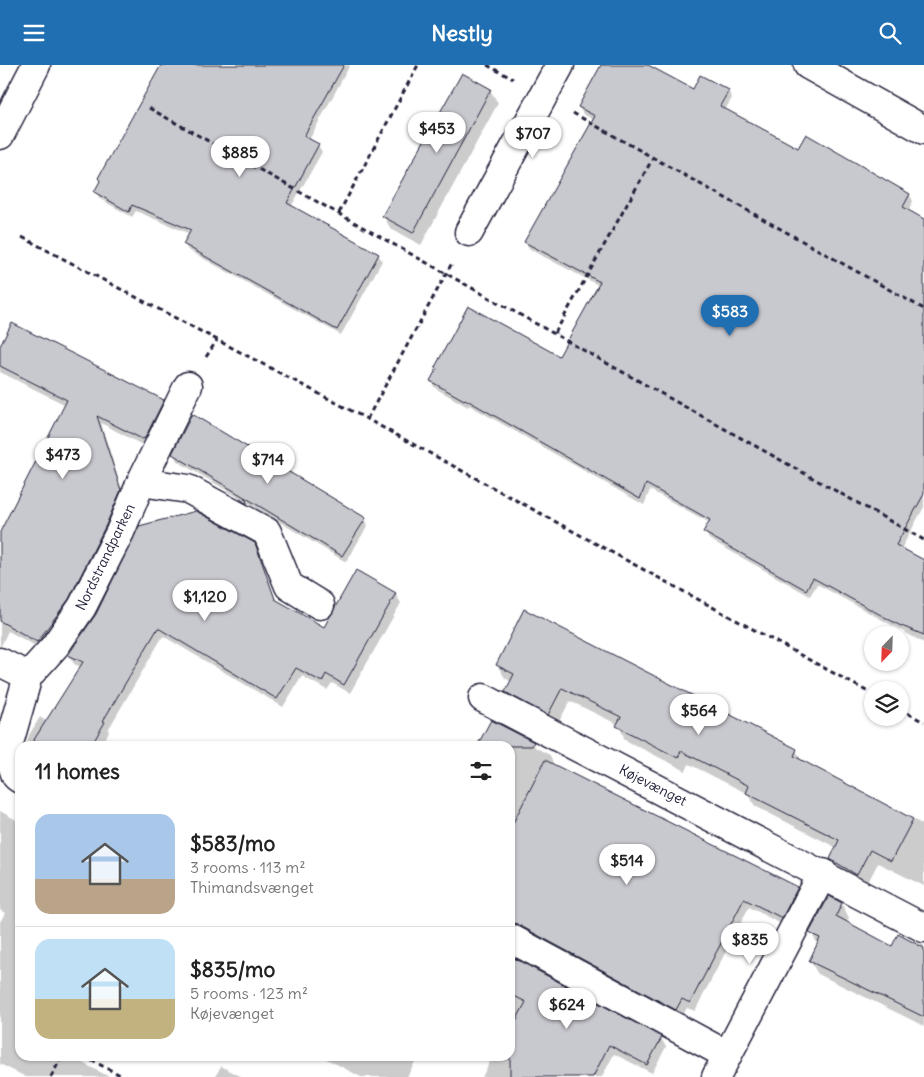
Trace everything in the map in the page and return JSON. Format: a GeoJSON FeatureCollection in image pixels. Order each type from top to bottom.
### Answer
{"type":"FeatureCollection","features":[{"type":"Feature","properties":{"kind":"street"},"geometry":{"type":"LineString","coordinates":[[0,135],[36,65]]}},
{"type":"Feature","properties":{"kind":"street"},"geometry":{"type":"LineString","coordinates":[[469,232],[560,65]]}},
{"type":"Feature","properties":{"kind":"street"},"geometry":{"type":"LineString","coordinates":[[808,65],[924,130]]}},
{"type":"Feature","properties":{"kind":"street","name":"Nordstrandparken"},"geometry":{"type":"LineString","coordinates":[[15,774],[7,749],[28,676],[55,646],[82,607],[120,532],[141,482],[188,386]]}},
{"type":"Feature","properties":{"kind":"street"},"geometry":{"type":"LineString","coordinates":[[141,482],[188,489],[266,533],[289,586],[320,605]]}},
{"type":"Feature","properties":{"kind":"street"},"geometry":{"type":"LineString","coordinates":[[0,662],[28,676]]}},
{"type":"Feature","properties":{"kind":"street","name":"Køjevænget"},"geometry":{"type":"LineString","coordinates":[[483,697],[823,873],[924,928]]}},
{"type":"Feature","properties":{"kind":"street"},"geometry":{"type":"LineString","coordinates":[[515,941],[722,1066],[823,873]]}},
{"type":"Feature","properties":{"kind":"path"},"geometry":{"type":"LineString","coordinates":[[339,213],[418,65]]}},
{"type":"Feature","properties":{"kind":"path"},"geometry":{"type":"LineString","coordinates":[[487,65],[924,309]]}},
{"type":"Feature","properties":{"kind":"path"},"geometry":{"type":"LineString","coordinates":[[149,107],[924,540]]}},
{"type":"Feature","properties":{"kind":"path"},"geometry":{"type":"LineString","coordinates":[[555,333],[653,158]]}},
{"type":"Feature","properties":{"kind":"path"},"geometry":{"type":"LineString","coordinates":[[367,419],[469,232]]}},
{"type":"Feature","properties":{"kind":"path"},"geometry":{"type":"LineString","coordinates":[[22,237],[367,419],[864,690]]}},
{"type":"Feature","properties":{"kind":"path"},"geometry":{"type":"LineString","coordinates":[[909,714],[924,722]]}},
{"type":"Feature","properties":{"kind":"path"},"geometry":{"type":"LineString","coordinates":[[51,1077],[59,1061]]}},
{"type":"Feature","properties":{"kind":"path"},"geometry":{"type":"LineString","coordinates":[[93,1061],[124,1077]]}},
{"type":"Feature","properties":{"kind":"building"},"geometry":{"type":"Polygon","coordinates":[[[161,65],[344,65],[304,136],[319,144],[287,203],[379,254],[337,330],[183,244],[191,230],[132,205],[129,212],[94,192],[100,181],[98,178],[161,65]]]}},
{"type":"Feature","properties":{"kind":"building"},"geometry":{"type":"Polygon","coordinates":[[[601,65],[648,65],[693,89],[700,75],[729,90],[720,106],[798,148],[806,134],[910,194],[903,207],[924,219],[924,494],[896,545],[924,560],[924,635],[909,629],[909,626],[899,625],[813,578],[806,590],[703,532],[710,520],[646,484],[640,499],[430,381],[437,368],[435,367],[468,306],[559,356],[600,282],[524,242],[595,116],[578,107],[601,65]]]}},
{"type":"Feature","properties":{"kind":"building"},"geometry":{"type":"Polygon","coordinates":[[[462,73],[491,89],[413,233],[382,216],[462,73]]]}},
{"type":"Feature","properties":{"kind":"building"},"geometry":{"type":"Polygon","coordinates":[[[12,323],[164,400],[145,438],[142,439],[97,416],[121,490],[106,525],[69,599],[37,642],[0,621],[0,532],[67,400],[0,366],[0,346],[12,323]]]}},
{"type":"Feature","properties":{"kind":"building"},"geometry":{"type":"Polygon","coordinates":[[[192,414],[366,518],[342,556],[172,454],[192,414]]]}},
{"type":"Feature","properties":{"kind":"building"},"geometry":{"type":"Polygon","coordinates":[[[246,498],[247,504],[240,499],[246,498]]]}},
{"type":"Feature","properties":{"kind":"building"},"geometry":{"type":"Polygon","coordinates":[[[196,511],[255,543],[275,599],[324,627],[356,570],[396,593],[344,685],[326,674],[322,682],[296,668],[277,699],[158,628],[103,721],[105,722],[94,741],[33,741],[83,662],[68,655],[96,614],[139,526],[196,511]]]}},
{"type":"Feature","properties":{"kind":"building"},"geometry":{"type":"Polygon","coordinates":[[[524,609],[797,749],[794,756],[913,819],[891,861],[870,850],[857,875],[830,859],[839,840],[746,793],[749,786],[681,751],[678,758],[616,726],[621,717],[562,688],[548,715],[505,692],[514,674],[496,665],[524,609]]]}},
{"type":"Feature","properties":{"kind":"building"},"geometry":{"type":"Polygon","coordinates":[[[491,720],[534,742],[532,746],[515,746],[515,741],[480,741],[491,720]]]}},
{"type":"Feature","properties":{"kind":"building"},"geometry":{"type":"Polygon","coordinates":[[[545,760],[798,887],[782,918],[744,899],[690,1003],[682,999],[676,1010],[515,923],[515,819],[545,760]]]}},
{"type":"Feature","properties":{"kind":"building"},"geometry":{"type":"Polygon","coordinates":[[[829,896],[842,903],[836,916],[892,946],[898,934],[924,948],[924,1017],[809,961],[820,938],[809,933],[829,896]]]}},
{"type":"Feature","properties":{"kind":"building"},"geometry":{"type":"Polygon","coordinates":[[[515,959],[662,1037],[647,1065],[609,1045],[593,1077],[510,1077],[510,1061],[515,1061],[515,1023],[526,1002],[515,996],[515,959]]]}}]}
